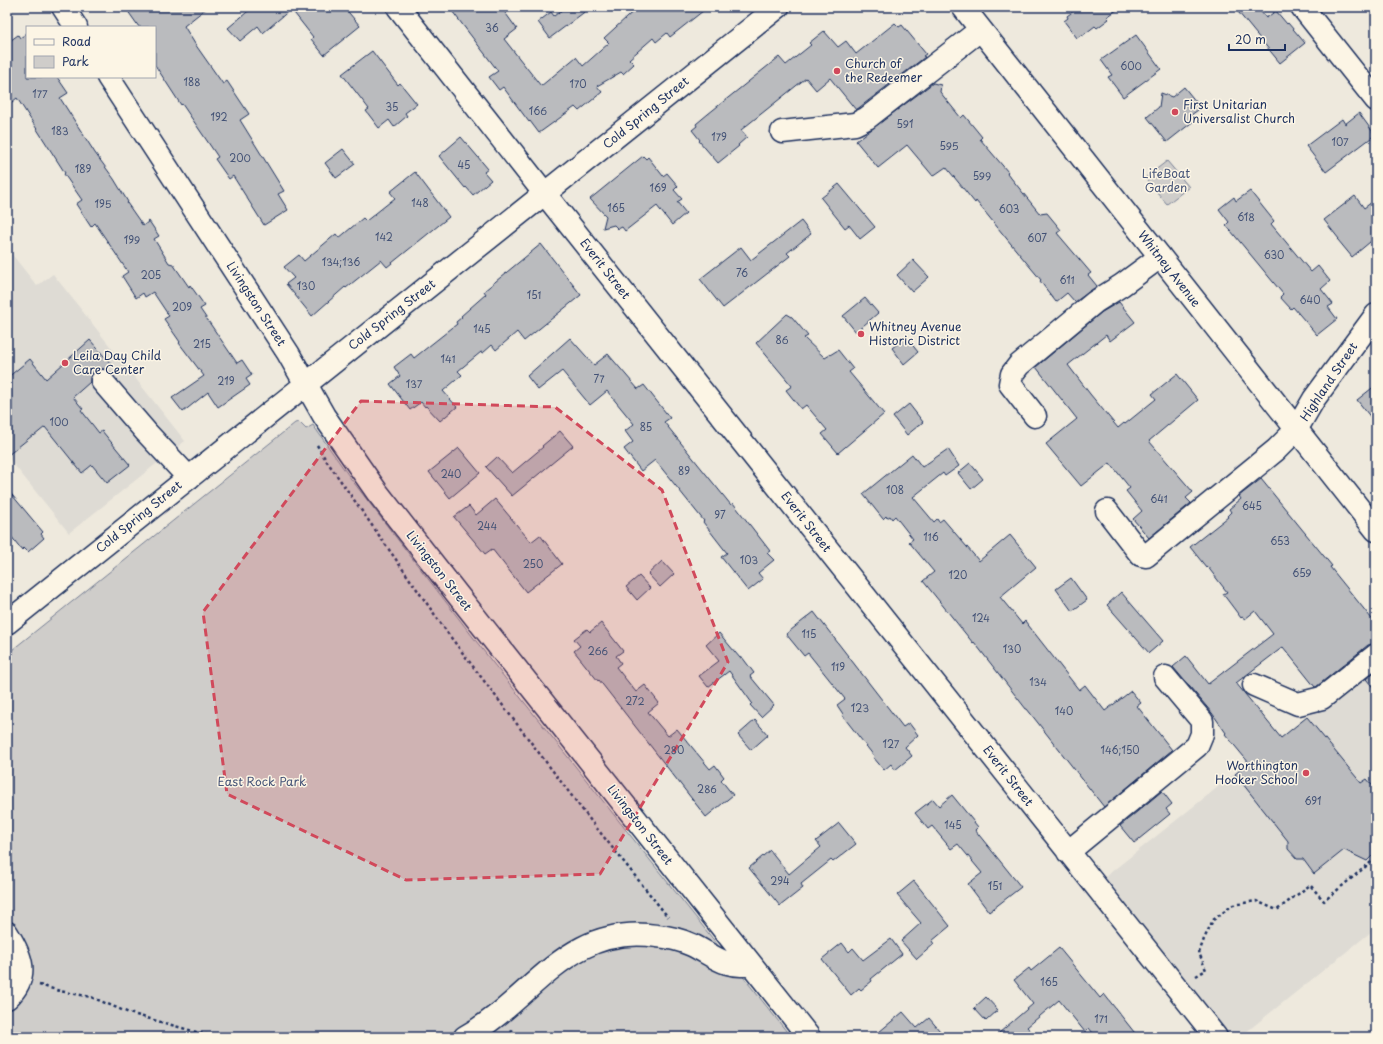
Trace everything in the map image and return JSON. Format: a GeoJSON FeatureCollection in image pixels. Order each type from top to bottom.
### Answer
{"type":"FeatureCollection","features":[{"type":"Feature","properties":{"kind":"street"},"geometry":{"type":"LineString","coordinates":[[63,7],[75,26]]}},
{"type":"Feature","properties":{"kind":"street","name":"Cold Spring Street"},"geometry":{"type":"LineString","coordinates":[[7,623],[778,7]]}},
{"type":"Feature","properties":{"kind":"street","name":"Whitney Avenue"},"geometry":{"type":"LineString","coordinates":[[962,7],[1376,530]]}},
{"type":"Feature","properties":{"kind":"street"},"geometry":{"type":"LineString","coordinates":[[1302,7],[1376,100]]}},
{"type":"Feature","properties":{"kind":"street","name":"Everit Street"},"geometry":{"type":"LineString","coordinates":[[404,9],[545,194],[1216,1037]]}},
{"type":"Feature","properties":{"kind":"street"},"geometry":{"type":"LineString","coordinates":[[782,132],[855,124],[867,118],[980,30]]}},
{"type":"Feature","properties":{"kind":"street","name":"Livingston Street"},"geometry":{"type":"LineString","coordinates":[[109,78],[288,353],[324,416],[403,525],[809,1037]]}},
{"type":"Feature","properties":{"kind":"street"},"geometry":{"type":"LineString","coordinates":[[1035,416],[1010,384],[1012,374],[1018,366],[1095,302],[1122,285],[1160,257]]}},
{"type":"Feature","properties":{"kind":"street","name":"Highland Street"},"geometry":{"type":"LineString","coordinates":[[1107,511],[1142,555],[1146,556],[1276,450],[1296,430],[1314,399],[1376,315]]}},
{"type":"Feature","properties":{"kind":"street"},"geometry":{"type":"LineString","coordinates":[[102,381],[146,432],[189,478]]}},
{"type":"Feature","properties":{"kind":"street"},"geometry":{"type":"LineString","coordinates":[[1254,685],[1298,704],[1322,698],[1376,655]]}},
{"type":"Feature","properties":{"kind":"street"},"geometry":{"type":"LineString","coordinates":[[1068,852],[1196,746],[1202,734],[1202,721],[1166,677]]}},
{"type":"Feature","properties":{"kind":"street"},"geometry":{"type":"LineString","coordinates":[[7,933],[16,947],[21,965],[21,978],[14,991],[7,998]]}},
{"type":"Feature","properties":{"kind":"street"},"geometry":{"type":"LineString","coordinates":[[465,1037],[494,1018],[553,967],[571,954],[591,943],[608,937],[624,934],[656,936],[684,941],[721,961],[736,965],[751,964]]}},
{"type":"Feature","properties":{"kind":"path"},"geometry":{"type":"LineString","coordinates":[[315,441],[326,460],[449,636],[591,821],[660,907],[684,941]]}},
{"type":"Feature","properties":{"kind":"path"},"geometry":{"type":"LineString","coordinates":[[1196,976],[1206,970],[1199,953],[1213,920],[1233,905],[1256,901],[1277,910],[1310,885],[1324,901],[1376,858]]}},
{"type":"Feature","properties":{"kind":"path"},"geometry":{"type":"LineString","coordinates":[[21,978],[46,987],[91,996],[129,1014],[214,1037]]}},
{"type":"Feature","properties":{"kind":"path"},"geometry":{"type":"LineString","coordinates":[[508,1037],[512,1030]]}},
{"type":"Feature","properties":{"kind":"highlighted area"},"geometry":{"type":"Polygon","coordinates":[[[361,401],[555,407],[662,490],[728,662],[600,874],[406,880],[227,794],[203,612],[361,401]]]}},
{"type":"Feature","properties":{"kind":"shaded area","name":"Leila Day Child Care Center"},"geometry":{"type":"Polygon","coordinates":[[[7,248],[37,286],[53,274],[185,441],[69,533],[7,456],[7,248]]]}},
{"type":"Feature","properties":{"kind":"shaded area","name":"Worthington Hooker School"},"geometry":{"type":"Polygon","coordinates":[[[1376,661],[1376,928],[1240,1037],[1216,1037],[1095,885],[1376,661]]]}},
{"type":"Feature","properties":{"kind":"green space","name":"LifeBoat Garden"},"geometry":{"type":"Polygon","coordinates":[[[1167,161],[1189,187],[1167,204],[1145,178],[1167,161]]]}},
{"type":"Feature","properties":{"kind":"green space","name":"East Rock Park"},"geometry":{"type":"Polygon","coordinates":[[[299,422],[306,429],[313,425],[351,479],[493,663],[791,1037],[7,1037],[7,654],[295,423],[299,422]]]}},
{"type":"Feature","properties":{"kind":"building"},"geometry":{"type":"Polygon","coordinates":[[[125,7],[208,7],[184,26],[223,84],[227,81],[249,114],[240,120],[284,191],[278,194],[288,210],[264,225],[233,176],[229,179],[215,159],[218,157],[156,67],[156,26],[138,26],[125,7]]]}},
{"type":"Feature","properties":{"kind":"building"},"geometry":{"type":"Polygon","coordinates":[[[253,7],[344,7],[360,26],[324,55],[311,39],[313,37],[291,9],[263,33],[258,26],[240,41],[228,28],[253,7]]]}},
{"type":"Feature","properties":{"kind":"building"},"geometry":{"type":"Polygon","coordinates":[[[449,7],[501,7],[517,29],[504,39],[541,86],[576,57],[583,66],[609,43],[604,38],[638,7],[708,7],[670,37],[667,33],[656,42],[653,38],[629,59],[634,64],[623,74],[621,72],[597,86],[602,92],[579,111],[575,107],[539,133],[503,87],[499,90],[489,77],[498,71],[449,7]]]}},
{"type":"Feature","properties":{"kind":"building"},"geometry":{"type":"Polygon","coordinates":[[[566,7],[591,7],[550,38],[538,22],[551,12],[554,16],[566,7]]]}},
{"type":"Feature","properties":{"kind":"building"},"geometry":{"type":"Polygon","coordinates":[[[1079,7],[1121,7],[1107,17],[1109,19],[1097,28],[1095,26],[1077,38],[1064,21],[1068,18],[1067,16],[1079,7]]]}},
{"type":"Feature","properties":{"kind":"building"},"geometry":{"type":"Polygon","coordinates":[[[1234,7],[1257,7],[1266,18],[1276,11],[1305,43],[1280,63],[1234,7]]]}},
{"type":"Feature","properties":{"kind":"building","name":"Church of the Redeemer"},"geometry":{"type":"Polygon","coordinates":[[[895,23],[899,27],[902,25],[926,54],[923,56],[925,57],[856,110],[830,78],[816,90],[806,78],[741,130],[747,137],[738,145],[739,146],[718,163],[699,141],[700,140],[692,130],[697,126],[696,124],[779,57],[786,65],[811,45],[809,43],[824,31],[838,47],[846,41],[856,54],[895,23]]]}},
{"type":"Feature","properties":{"kind":"building"},"geometry":{"type":"Polygon","coordinates":[[[26,34],[26,78],[58,78],[68,93],[60,98],[95,153],[114,179],[128,202],[127,203],[143,226],[149,221],[159,236],[154,239],[169,263],[173,264],[189,287],[190,285],[205,306],[200,309],[237,363],[242,360],[252,375],[246,379],[250,385],[218,407],[208,392],[183,412],[172,398],[204,376],[179,343],[180,342],[164,319],[169,316],[153,292],[145,297],[143,293],[136,298],[122,276],[128,272],[95,223],[91,227],[76,204],[82,200],[64,174],[65,173],[17,98],[7,106],[7,43],[18,35],[20,38],[26,34]]]}},
{"type":"Feature","properties":{"kind":"building"},"geometry":{"type":"Polygon","coordinates":[[[1136,35],[1161,69],[1123,97],[1108,77],[1112,75],[1101,60],[1136,35]]]}},
{"type":"Feature","properties":{"kind":"building"},"geometry":{"type":"Polygon","coordinates":[[[372,51],[398,85],[400,83],[417,104],[405,113],[407,116],[394,127],[389,120],[379,128],[366,111],[369,109],[342,74],[372,51]]]}},
{"type":"Feature","properties":{"kind":"building"},"geometry":{"type":"Polygon","coordinates":[[[933,83],[941,85],[940,92],[961,118],[964,115],[982,137],[980,139],[1008,172],[1007,173],[1040,214],[1047,213],[1061,230],[1057,233],[1091,273],[1088,275],[1097,286],[1075,302],[1067,293],[1056,302],[1040,281],[1041,280],[946,167],[933,176],[907,145],[878,168],[856,141],[933,83]]]}},
{"type":"Feature","properties":{"kind":"building","name":"First Unitarian Universalist Church"},"geometry":{"type":"Polygon","coordinates":[[[1184,87],[1201,108],[1191,115],[1195,120],[1167,142],[1147,117],[1159,107],[1161,93],[1172,97],[1184,87]]]}},
{"type":"Feature","properties":{"kind":"building"},"geometry":{"type":"Polygon","coordinates":[[[1359,113],[1375,135],[1326,172],[1306,146],[1342,119],[1345,124],[1359,113]]]}},
{"type":"Feature","properties":{"kind":"building"},"geometry":{"type":"Polygon","coordinates":[[[461,137],[488,169],[484,172],[491,180],[473,195],[466,187],[465,188],[439,156],[461,137]]]}},
{"type":"Feature","properties":{"kind":"building"},"geometry":{"type":"Polygon","coordinates":[[[343,149],[355,164],[336,178],[325,163],[343,149]]]}},
{"type":"Feature","properties":{"kind":"building"},"geometry":{"type":"Polygon","coordinates":[[[643,156],[646,159],[648,157],[663,176],[667,173],[678,186],[674,190],[682,199],[677,202],[686,213],[672,225],[657,206],[625,231],[622,227],[618,229],[614,225],[603,228],[606,216],[590,199],[643,156]]]}},
{"type":"Feature","properties":{"kind":"building"},"geometry":{"type":"Polygon","coordinates":[[[415,172],[449,217],[387,267],[381,260],[346,288],[345,287],[312,316],[286,284],[294,278],[284,267],[299,255],[304,261],[336,234],[339,238],[363,218],[366,221],[395,198],[390,192],[415,172]]]}},
{"type":"Feature","properties":{"kind":"building"},"geometry":{"type":"Polygon","coordinates":[[[839,184],[875,227],[860,239],[849,225],[845,228],[821,198],[839,184]]]}},
{"type":"Feature","properties":{"kind":"building"},"geometry":{"type":"Polygon","coordinates":[[[1250,191],[1274,221],[1271,224],[1311,272],[1318,266],[1330,281],[1321,289],[1333,304],[1328,307],[1337,319],[1317,335],[1293,307],[1291,309],[1280,297],[1283,294],[1226,225],[1229,222],[1219,209],[1234,197],[1236,201],[1250,191]]]}},
{"type":"Feature","properties":{"kind":"building"},"geometry":{"type":"Polygon","coordinates":[[[1355,196],[1364,208],[1376,199],[1376,237],[1352,257],[1324,220],[1355,196]]]}},
{"type":"Feature","properties":{"kind":"building"},"geometry":{"type":"Polygon","coordinates":[[[801,221],[811,234],[787,253],[790,256],[723,308],[700,279],[741,247],[751,260],[801,221]]]}},
{"type":"Feature","properties":{"kind":"building"},"geometry":{"type":"Polygon","coordinates":[[[541,244],[581,295],[524,341],[517,332],[496,350],[492,345],[458,371],[462,375],[443,391],[457,407],[440,421],[421,402],[410,410],[390,384],[400,376],[394,367],[411,354],[414,358],[457,324],[456,322],[462,317],[461,316],[486,294],[484,291],[541,244]]]}},
{"type":"Feature","properties":{"kind":"building"},"geometry":{"type":"Polygon","coordinates":[[[913,260],[929,277],[912,292],[897,275],[913,260]]]}},
{"type":"Feature","properties":{"kind":"building"},"geometry":{"type":"Polygon","coordinates":[[[865,298],[878,313],[856,332],[843,316],[865,298]]]}},
{"type":"Feature","properties":{"kind":"building"},"geometry":{"type":"Polygon","coordinates":[[[1119,302],[1135,322],[1110,341],[1106,335],[1068,365],[1090,394],[1118,428],[1156,399],[1152,394],[1177,374],[1198,400],[1149,441],[1193,492],[1186,498],[1191,503],[1149,538],[1133,519],[1142,511],[1126,491],[1130,488],[1110,463],[1081,486],[1046,444],[1077,419],[1036,367],[1102,312],[1119,302]]]}},
{"type":"Feature","properties":{"kind":"building"},"geometry":{"type":"Polygon","coordinates":[[[787,314],[792,317],[808,336],[804,338],[825,358],[838,350],[853,369],[849,372],[884,414],[838,453],[822,434],[827,430],[806,405],[801,409],[786,390],[792,386],[756,343],[787,314]]]}},
{"type":"Feature","properties":{"kind":"building"},"geometry":{"type":"Polygon","coordinates":[[[906,337],[918,352],[904,364],[892,348],[906,337]]]}},
{"type":"Feature","properties":{"kind":"building"},"geometry":{"type":"Polygon","coordinates":[[[570,338],[594,365],[608,354],[638,389],[644,385],[670,418],[664,422],[731,505],[733,503],[770,551],[767,553],[774,560],[758,573],[763,579],[748,591],[721,557],[727,553],[703,522],[704,521],[655,460],[641,471],[624,449],[633,442],[625,431],[634,424],[607,391],[590,405],[562,371],[538,390],[527,376],[570,338]]]}},
{"type":"Feature","properties":{"kind":"building"},"geometry":{"type":"Polygon","coordinates":[[[90,340],[111,364],[105,369],[99,369],[94,372],[90,377],[90,382],[73,397],[99,433],[102,431],[130,465],[107,483],[92,465],[82,473],[45,427],[7,456],[7,378],[30,359],[46,379],[90,340]]]}},
{"type":"Feature","properties":{"kind":"building"},"geometry":{"type":"Polygon","coordinates":[[[1376,385],[1376,424],[1357,400],[1376,385]]]}},
{"type":"Feature","properties":{"kind":"building"},"geometry":{"type":"Polygon","coordinates":[[[909,404],[923,422],[907,435],[893,417],[909,404]]]}},
{"type":"Feature","properties":{"kind":"building"},"geometry":{"type":"Polygon","coordinates":[[[560,431],[573,446],[512,496],[486,467],[497,457],[512,473],[560,431]]]}},
{"type":"Feature","properties":{"kind":"building"},"geometry":{"type":"Polygon","coordinates":[[[459,448],[480,473],[450,498],[429,472],[459,448]]]}},
{"type":"Feature","properties":{"kind":"building"},"geometry":{"type":"Polygon","coordinates":[[[948,449],[959,466],[945,476],[943,473],[913,497],[934,522],[937,519],[939,522],[943,519],[979,561],[1010,535],[1036,567],[1000,597],[1022,624],[1025,621],[1079,690],[1085,685],[1105,711],[1131,691],[1141,703],[1137,706],[1172,750],[1104,807],[974,642],[973,643],[923,581],[934,572],[909,542],[913,539],[895,516],[892,519],[890,516],[887,518],[886,516],[883,519],[863,494],[912,454],[922,467],[948,449]]]}},
{"type":"Feature","properties":{"kind":"building"},"geometry":{"type":"Polygon","coordinates":[[[970,463],[983,479],[971,489],[958,473],[970,463]]]}},
{"type":"Feature","properties":{"kind":"building"},"geometry":{"type":"Polygon","coordinates":[[[1261,479],[1332,566],[1330,567],[1376,624],[1376,643],[1368,645],[1316,687],[1283,647],[1236,683],[1281,738],[1307,717],[1361,783],[1367,779],[1376,790],[1376,852],[1367,861],[1344,850],[1314,874],[1303,859],[1297,859],[1288,849],[1288,841],[1235,774],[1249,763],[1225,734],[1226,733],[1212,713],[1173,667],[1186,656],[1208,684],[1273,634],[1255,611],[1245,619],[1242,617],[1241,618],[1223,594],[1227,592],[1190,547],[1228,517],[1227,516],[1231,512],[1229,509],[1241,499],[1239,496],[1261,479]]]}},
{"type":"Feature","properties":{"kind":"building"},"geometry":{"type":"Polygon","coordinates":[[[7,489],[43,532],[41,534],[44,538],[28,552],[24,548],[22,550],[7,531],[7,489]]]}},
{"type":"Feature","properties":{"kind":"building"},"geometry":{"type":"Polygon","coordinates":[[[495,499],[531,542],[540,535],[562,564],[526,592],[492,549],[485,554],[454,517],[469,506],[476,515],[495,499]]]}},
{"type":"Feature","properties":{"kind":"building"},"geometry":{"type":"Polygon","coordinates":[[[662,561],[674,574],[660,587],[648,574],[662,561]]]}},
{"type":"Feature","properties":{"kind":"building"},"geometry":{"type":"Polygon","coordinates":[[[639,576],[650,588],[637,600],[626,587],[639,576]]]}},
{"type":"Feature","properties":{"kind":"building"},"geometry":{"type":"Polygon","coordinates":[[[1071,578],[1087,600],[1072,611],[1056,589],[1071,578]]]}},
{"type":"Feature","properties":{"kind":"building"},"geometry":{"type":"Polygon","coordinates":[[[1121,592],[1163,641],[1149,653],[1107,605],[1121,592]]]}},
{"type":"Feature","properties":{"kind":"building"},"geometry":{"type":"Polygon","coordinates":[[[814,612],[903,727],[909,723],[918,735],[905,747],[912,756],[895,770],[891,764],[884,770],[873,757],[874,756],[842,715],[843,714],[837,705],[845,699],[808,653],[804,656],[786,634],[814,612]]]}},
{"type":"Feature","properties":{"kind":"building"},"geometry":{"type":"Polygon","coordinates":[[[601,623],[623,651],[616,656],[621,663],[616,667],[636,692],[645,685],[659,703],[648,712],[668,736],[677,729],[710,769],[715,765],[724,777],[721,780],[733,795],[706,817],[599,680],[598,681],[574,651],[580,646],[574,639],[587,629],[590,632],[601,623]]]}},
{"type":"Feature","properties":{"kind":"building"},"geometry":{"type":"Polygon","coordinates":[[[719,633],[740,658],[742,657],[754,673],[750,676],[774,705],[761,717],[750,705],[752,703],[729,671],[708,687],[699,676],[719,661],[706,645],[719,633]]]}},
{"type":"Feature","properties":{"kind":"building"},"geometry":{"type":"Polygon","coordinates":[[[1376,671],[1376,691],[1366,679],[1376,671]]]}},
{"type":"Feature","properties":{"kind":"building"},"geometry":{"type":"Polygon","coordinates":[[[755,720],[768,735],[751,750],[738,735],[755,720]]]}},
{"type":"Feature","properties":{"kind":"building"},"geometry":{"type":"Polygon","coordinates":[[[1162,791],[1172,804],[1166,809],[1170,814],[1134,843],[1120,826],[1162,791]]]}},
{"type":"Feature","properties":{"kind":"building"},"geometry":{"type":"Polygon","coordinates":[[[952,795],[978,827],[975,830],[1021,887],[989,912],[968,884],[982,873],[958,844],[951,849],[932,826],[928,829],[915,813],[933,799],[939,806],[952,795]]]}},
{"type":"Feature","properties":{"kind":"building"},"geometry":{"type":"Polygon","coordinates":[[[839,823],[856,844],[833,862],[831,860],[801,884],[803,888],[780,906],[749,868],[770,850],[789,874],[821,847],[816,841],[839,823]]]}},
{"type":"Feature","properties":{"kind":"building"},"geometry":{"type":"Polygon","coordinates":[[[914,881],[950,926],[932,941],[934,944],[917,959],[901,941],[921,923],[897,895],[914,881]]]}},
{"type":"Feature","properties":{"kind":"building"},"geometry":{"type":"Polygon","coordinates":[[[891,939],[902,954],[871,979],[872,981],[861,990],[859,988],[851,995],[822,959],[842,943],[849,952],[853,948],[863,960],[891,939]]]}},
{"type":"Feature","properties":{"kind":"building"},"geometry":{"type":"Polygon","coordinates":[[[1059,948],[1100,998],[1104,994],[1138,1037],[1096,1037],[1089,1028],[1085,1032],[1059,1000],[1027,1027],[1036,1037],[1002,1037],[999,1033],[1033,1004],[1014,980],[1029,968],[1031,971],[1059,948]]]}},
{"type":"Feature","properties":{"kind":"building"},"geometry":{"type":"Polygon","coordinates":[[[986,997],[998,1010],[986,1021],[974,1008],[986,997]]]}},
{"type":"Feature","properties":{"kind":"building"},"geometry":{"type":"Polygon","coordinates":[[[903,1012],[917,1028],[929,1018],[945,1037],[873,1037],[903,1012]]]}},
{"type":"Feature","properties":{"kind":"place","name":"Church of the Redeemer"},"geometry":{"type":"Point","coordinates":[837,71]}},
{"type":"Feature","properties":{"kind":"place","name":"First Unitarian Universalist Church"},"geometry":{"type":"Point","coordinates":[1175,112]}},
{"type":"Feature","properties":{"kind":"place","name":"Whitney Avenue Historic District"},"geometry":{"type":"Point","coordinates":[861,334]}},
{"type":"Feature","properties":{"kind":"place","name":"Leila Day Child Care Center"},"geometry":{"type":"Point","coordinates":[65,363]}},
{"type":"Feature","properties":{"kind":"place","name":"Worthington Hooker School"},"geometry":{"type":"Point","coordinates":[1306,773]}}]}
